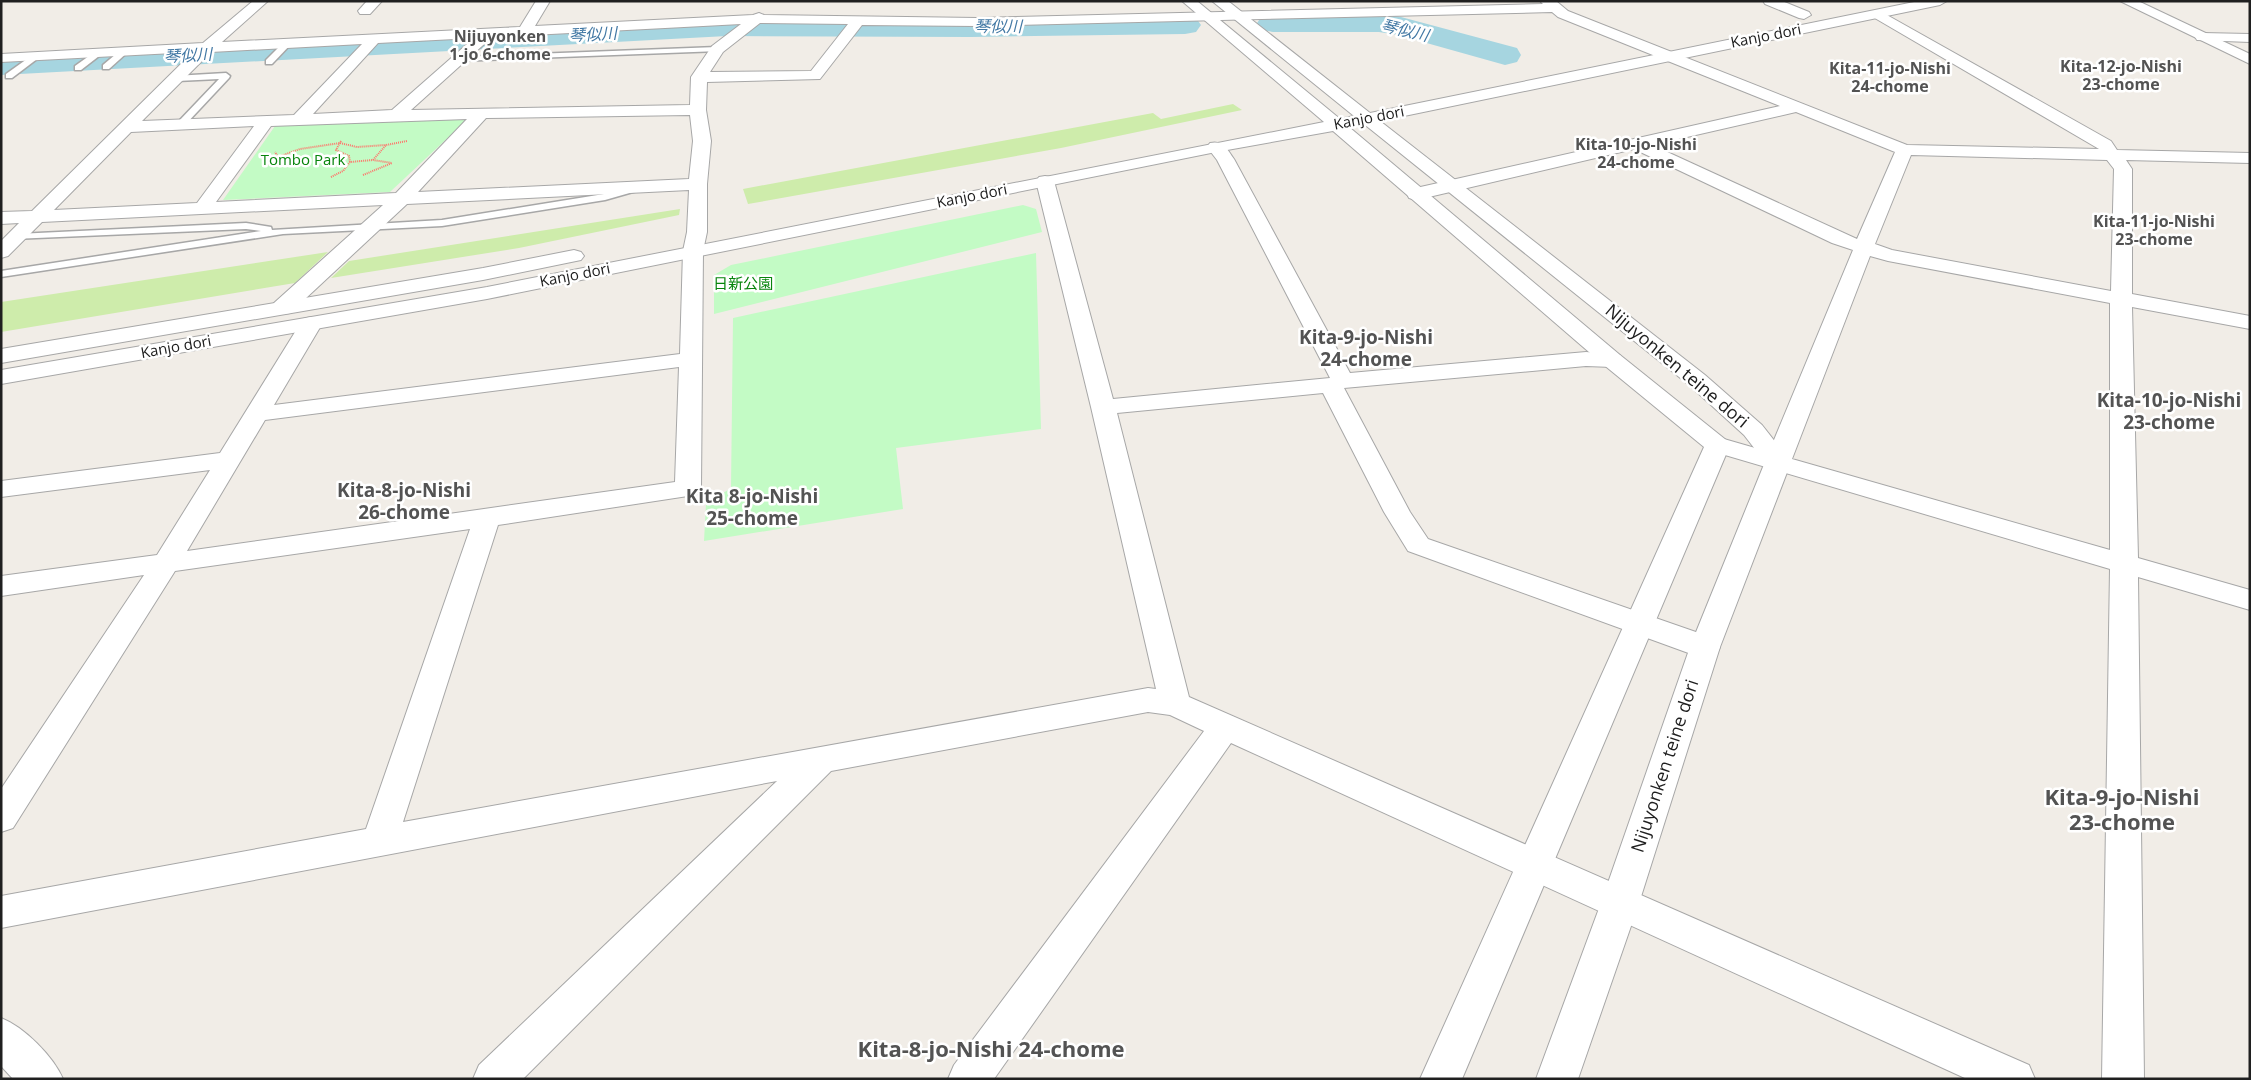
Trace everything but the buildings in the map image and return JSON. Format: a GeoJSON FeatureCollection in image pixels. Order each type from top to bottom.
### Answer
{"type":"FeatureCollection","features":[{"type":"Feature","properties":{"kind":"street"},"geometry":{"type":"LineString","coordinates":[[1,252],[177,78],[261,1]]}},
{"type":"Feature","properties":{"kind":"street"},"geometry":{"type":"LineString","coordinates":[[525,31],[543,1]]}},
{"type":"Feature","properties":{"kind":"street"},"geometry":{"type":"LineString","coordinates":[[1770,1],[1804,15]]}},
{"type":"Feature","properties":{"kind":"street","name":"Kanjo dori"},"geometry":{"type":"LineString","coordinates":[[1617,52],[1804,15],[1940,1]]}},
{"type":"Feature","properties":{"kind":"street"},"geometry":{"type":"LineString","coordinates":[[2127,1],[2250,60]]}},
{"type":"Feature","properties":{"kind":"street"},"geometry":{"type":"LineString","coordinates":[[1237,16],[1551,5],[1563,14],[1905,150],[2249,158]]}},
{"type":"Feature","properties":{"kind":"street"},"geometry":{"type":"LineString","coordinates":[[1,586],[688,488],[692,359],[686,241],[698,184],[702,141],[698,110],[699,77],[717,49],[774,6]]}},
{"type":"Feature","properties":{"kind":"street"},"geometry":{"type":"LineString","coordinates":[[1,58],[203,53],[286,45],[483,37],[525,31],[749,24],[854,25],[978,15],[1206,7]]}},
{"type":"Feature","properties":{"kind":"street","name":"Nijuyonken teine dori"},"geometry":{"type":"LineString","coordinates":[[1206,7],[1237,16],[1349,112],[1416,194],[1612,360],[1717,445],[1441,1079]]}},
{"type":"Feature","properties":{"kind":"street","name":"Nijuyonken teine dori"},"geometry":{"type":"LineString","coordinates":[[1206,7],[1454,186],[1696,380],[1754,430],[1778,462],[1705,647],[1620,902],[1557,1079]]}},
{"type":"Feature","properties":{"kind":"street"},"geometry":{"type":"LineString","coordinates":[[1876,7],[2105,145],[2124,168],[2122,299],[2124,564],[2123,1079]]}},
{"type":"Feature","properties":{"kind":"street","name":"Kanjo dori"},"geometry":{"type":"LineString","coordinates":[[1,377],[487,293],[686,241],[1349,112],[1669,56],[1876,7]]}},
{"type":"Feature","properties":{"kind":"street"},"geometry":{"type":"LineString","coordinates":[[699,77],[815,76],[854,25]]}},
{"type":"Feature","properties":{"kind":"street"},"geometry":{"type":"LineString","coordinates":[[396,115],[483,37]]}},
{"type":"Feature","properties":{"kind":"street"},"geometry":{"type":"LineString","coordinates":[[2202,37],[2250,38]]}},
{"type":"Feature","properties":{"kind":"street"},"geometry":{"type":"LineString","coordinates":[[298,120],[370,43]]}},
{"type":"Feature","properties":{"kind":"street"},"geometry":{"type":"LineString","coordinates":[[1416,194],[1797,107]]}},
{"type":"Feature","properties":{"kind":"street"},"geometry":{"type":"LineString","coordinates":[[127,127],[396,115],[698,110]]}},
{"type":"Feature","properties":{"kind":"street","name":"Kanjo dori"},"geometry":{"type":"LineString","coordinates":[[686,241],[1045,181],[1216,147],[1349,112]]}},
{"type":"Feature","properties":{"kind":"street"},"geometry":{"type":"LineString","coordinates":[[282,308],[402,198],[481,114]]}},
{"type":"Feature","properties":{"kind":"street"},"geometry":{"type":"LineString","coordinates":[[203,207],[266,121]]}},
{"type":"Feature","properties":{"kind":"street"},"geometry":{"type":"LineString","coordinates":[[1636,144],[1839,239],[1888,255],[2250,323]]}},
{"type":"Feature","properties":{"kind":"street"},"geometry":{"type":"LineString","coordinates":[[1216,147],[1225,160],[1337,383],[1397,512],[1418,545],[1705,647]]}},
{"type":"Feature","properties":{"kind":"street"},"geometry":{"type":"LineString","coordinates":[[1778,462],[1905,150]]}},
{"type":"Feature","properties":{"kind":"street"},"geometry":{"type":"LineString","coordinates":[[1045,181],[1103,407],[1175,704]]}},
{"type":"Feature","properties":{"kind":"street"},"geometry":{"type":"LineString","coordinates":[[1,218],[698,184]]}},
{"type":"Feature","properties":{"kind":"street","name":"Kanjo dori"},"geometry":{"type":"LineString","coordinates":[[1,356],[590,253]]}},
{"type":"Feature","properties":{"kind":"street"},"geometry":{"type":"LineString","coordinates":[[1,818],[166,563],[311,324]]}},
{"type":"Feature","properties":{"kind":"street"},"geometry":{"type":"LineString","coordinates":[[257,414],[692,359]]}},
{"type":"Feature","properties":{"kind":"street"},"geometry":{"type":"LineString","coordinates":[[1103,407],[1586,359],[1612,360]]}},
{"type":"Feature","properties":{"kind":"street"},"geometry":{"type":"LineString","coordinates":[[1717,445],[2250,600]]}},
{"type":"Feature","properties":{"kind":"street"},"geometry":{"type":"LineString","coordinates":[[1,489],[228,460]]}},
{"type":"Feature","properties":{"kind":"street"},"geometry":{"type":"LineString","coordinates":[[379,841],[487,518]]}},
{"type":"Feature","properties":{"kind":"street"},"geometry":{"type":"LineString","coordinates":[[1,912],[1148,700],[1175,704],[1226,726],[2014,1079]]}},
{"type":"Feature","properties":{"kind":"street"},"geometry":{"type":"LineString","coordinates":[[969,1079],[1226,726]]}},
{"type":"Feature","properties":{"kind":"street"},"geometry":{"type":"LineString","coordinates":[[494,1079],[822,759]]}},
{"type":"Feature","properties":{"kind":"street"},"geometry":{"type":"LineString","coordinates":[[1,1038],[42,1079]]}},
{"type":"Feature","properties":{"kind":"lane"},"geometry":{"type":"LineString","coordinates":[[269,62],[286,45]]}},
{"type":"Feature","properties":{"kind":"lane"},"geometry":{"type":"LineString","coordinates":[[458,59],[717,49]]}},
{"type":"Feature","properties":{"kind":"lane"},"geometry":{"type":"LineString","coordinates":[[107,66],[123,54]]}},
{"type":"Feature","properties":{"kind":"lane"},"geometry":{"type":"LineString","coordinates":[[80,66],[95,55]]}},
{"type":"Feature","properties":{"kind":"lane"},"geometry":{"type":"LineString","coordinates":[[9,76],[34,58]]}},
{"type":"Feature","properties":{"kind":"lane"},"geometry":{"type":"LineString","coordinates":[[177,78],[226,76],[180,124]]}},
{"type":"Feature","properties":{"kind":"lane"},"geometry":{"type":"LineString","coordinates":[[1,274],[283,232],[372,225],[442,223],[605,197],[641,187]]}},
{"type":"Feature","properties":{"kind":"lane"},"geometry":{"type":"LineString","coordinates":[[17,237],[246,226],[283,232]]}},
{"type":"Feature","properties":{"kind":"path"},"geometry":{"type":"LineString","coordinates":[[260,169],[278,157],[300,149],[340,143],[357,147],[386,145],[410,140]]}},
{"type":"Feature","properties":{"kind":"path"},"geometry":{"type":"LineString","coordinates":[[327,179],[343,171],[350,162],[373,160],[386,145]]}},
{"type":"Feature","properties":{"kind":"path"},"geometry":{"type":"LineString","coordinates":[[275,150],[278,157]]}},
{"type":"Feature","properties":{"kind":"green space"},"geometry":{"type":"Polygon","coordinates":[[[1233,104],[1242,110],[1061,148],[748,204],[743,189],[1153,113],[1161,119],[1233,104]]]}},
{"type":"Feature","properties":{"kind":"green space","name":"Tombo Park"},"geometry":{"type":"Polygon","coordinates":[[[470,117],[390,192],[223,200],[275,126],[470,117]]]}},
{"type":"Feature","properties":{"kind":"green space","name":"日新公園"},"geometry":{"type":"Polygon","coordinates":[[[1023,205],[1036,209],[1042,232],[714,314],[714,275],[731,265],[1023,205]]]}},
{"type":"Feature","properties":{"kind":"green space"},"geometry":{"type":"Polygon","coordinates":[[[680,209],[679,215],[519,248],[331,278],[349,261],[680,209]]]}},
{"type":"Feature","properties":{"kind":"green space"},"geometry":{"type":"Polygon","coordinates":[[[328,252],[295,283],[1,332],[1,302],[328,252]]]}},
{"type":"Feature","properties":{"kind":"green space"},"geometry":{"type":"Polygon","coordinates":[[[1036,253],[1041,429],[896,448],[903,509],[704,541],[706,504],[731,488],[733,318],[1036,253]]]}},
{"type":"Feature","properties":{"kind":"waterway","name":"琴似川"},"geometry":{"type":"LineString","coordinates":[[1273,23],[1379,23],[1401,26],[1505,55]]}},
{"type":"Feature","properties":{"kind":"waterway","name":"琴似川"},"geometry":{"type":"LineString","coordinates":[[1,65],[727,27],[971,28],[1185,25]]}},
{"type":"Feature","properties":{"kind":"district","name":"Nijuyonken 1-jo 6-chome"},"geometry":{"type":"Point","coordinates":[500,45]}},
{"type":"Feature","properties":{"kind":"district","name":"Kita-12-jo-Nishi 23-chome"},"geometry":{"type":"Point","coordinates":[2121,75]}},
{"type":"Feature","properties":{"kind":"district","name":"Kita-11-jo-Nishi 24-chome"},"geometry":{"type":"Point","coordinates":[1890,77]}},
{"type":"Feature","properties":{"kind":"district","name":"Kita-10-jo-Nishi 24-chome"},"geometry":{"type":"Point","coordinates":[1636,153]}},
{"type":"Feature","properties":{"kind":"district","name":"Kita-11-jo-Nishi 23-chome"},"geometry":{"type":"Point","coordinates":[2154,230]}},
{"type":"Feature","properties":{"kind":"district","name":"Kita-9-jo-Nishi 24-chome"},"geometry":{"type":"Point","coordinates":[1366,348]}},
{"type":"Feature","properties":{"kind":"district","name":"Kita-10-jo-Nishi 23-chome"},"geometry":{"type":"Point","coordinates":[2169,411]}},
{"type":"Feature","properties":{"kind":"district","name":"Kita-8-jo-Nishi 26-chome"},"geometry":{"type":"Point","coordinates":[404,501]}},
{"type":"Feature","properties":{"kind":"district","name":"Kita 8-jo-Nishi 25-chome"},"geometry":{"type":"Point","coordinates":[752,507]}},
{"type":"Feature","properties":{"kind":"district","name":"Kita-9-jo-Nishi 23-chome"},"geometry":{"type":"Point","coordinates":[2122,810]}},
{"type":"Feature","properties":{"kind":"district","name":"Kita-8-jo-Nishi 24-chome"},"geometry":{"type":"Point","coordinates":[991,1049]}}]}
